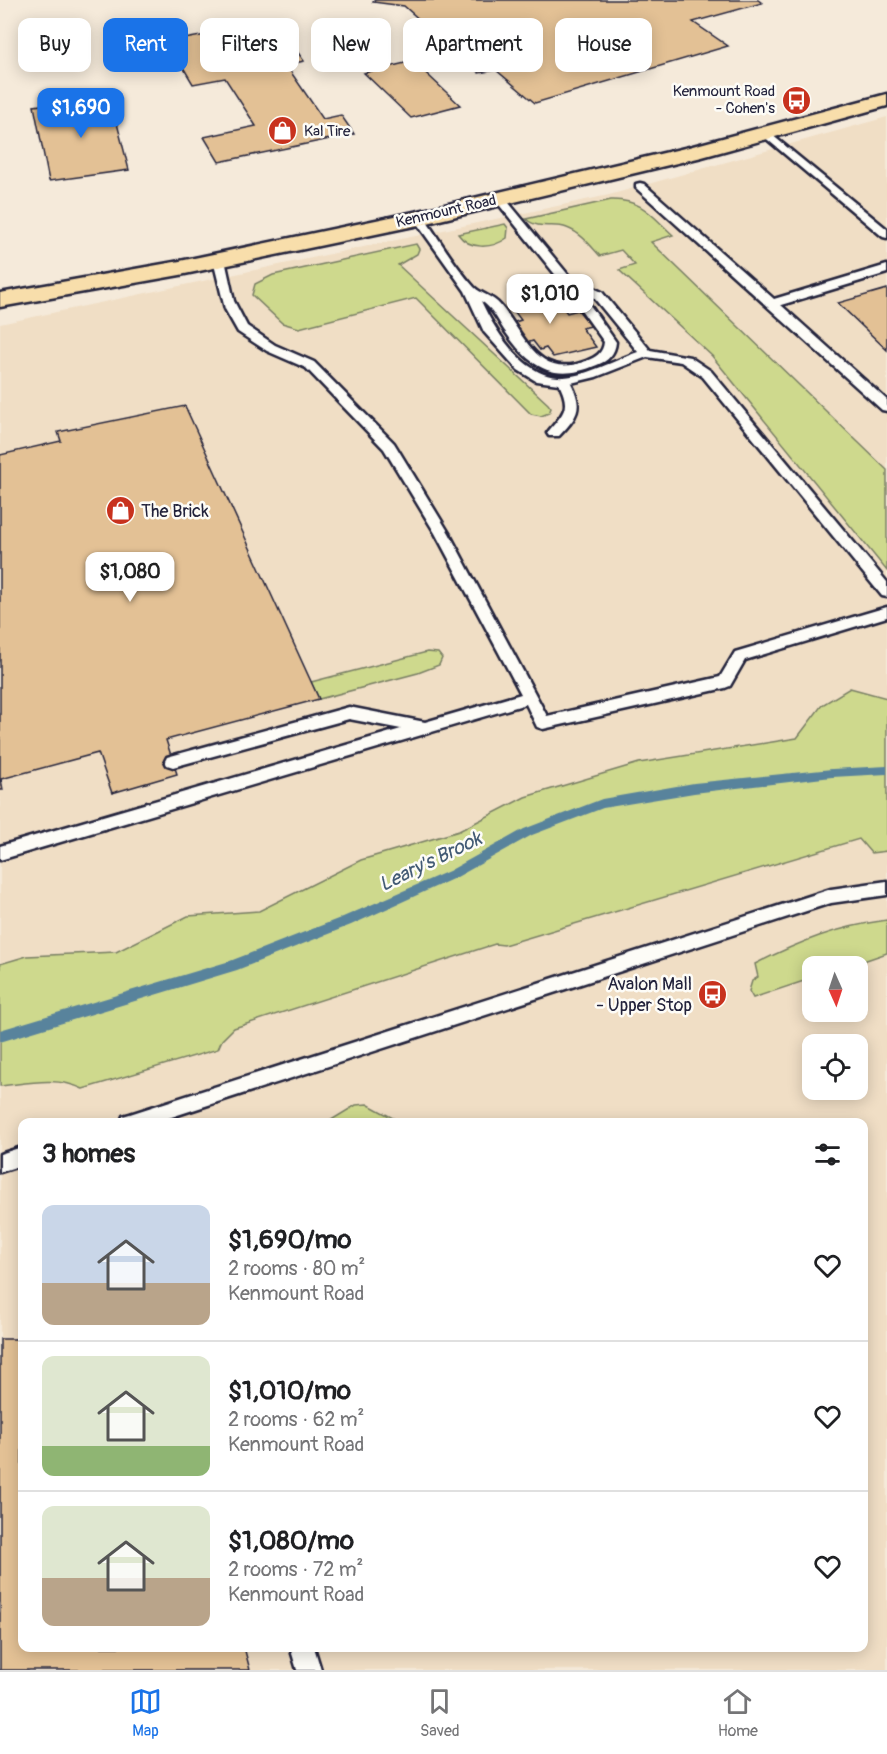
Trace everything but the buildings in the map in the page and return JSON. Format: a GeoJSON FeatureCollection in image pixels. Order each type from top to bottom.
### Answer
{"type":"FeatureCollection","features":[{"type":"Feature","properties":{"kind":"main road","name":"Kenmount Road"},"geometry":{"type":"LineString","coordinates":[[0,300],[219,260],[419,218],[766,133],[887,100]]}},
{"type":"Feature","properties":{"kind":"lane"},"geometry":{"type":"LineString","coordinates":[[766,133],[887,235]]}},
{"type":"Feature","properties":{"kind":"lane"},"geometry":{"type":"LineString","coordinates":[[640,186],[887,406]]}},
{"type":"Feature","properties":{"kind":"lane"},"geometry":{"type":"LineString","coordinates":[[471,291],[493,302],[522,348],[538,363],[557,369],[574,368],[588,365],[606,355],[610,349],[610,342],[566,280],[500,199]]}},
{"type":"Feature","properties":{"kind":"lane"},"geometry":{"type":"LineString","coordinates":[[419,218],[471,291],[488,329],[522,367],[541,378],[564,381],[592,374],[646,353],[682,357],[693,362],[707,374],[887,592]]}},
{"type":"Feature","properties":{"kind":"lane"},"geometry":{"type":"LineString","coordinates":[[219,260],[231,312],[239,327],[293,361],[310,365],[389,446],[442,533],[543,723],[725,682],[740,656],[887,612]]}},
{"type":"Feature","properties":{"kind":"lane"},"geometry":{"type":"LineString","coordinates":[[772,304],[887,269]]}},
{"type":"Feature","properties":{"kind":"lane"},"geometry":{"type":"LineString","coordinates":[[566,280],[598,295],[646,353]]}},
{"type":"Feature","properties":{"kind":"lane"},"geometry":{"type":"LineString","coordinates":[[554,433],[570,417],[572,397],[564,381]]}},
{"type":"Feature","properties":{"kind":"lane"},"geometry":{"type":"LineString","coordinates":[[0,853],[530,698]]}},
{"type":"Feature","properties":{"kind":"lane"},"geometry":{"type":"LineString","coordinates":[[173,761],[349,713],[428,729]]}},
{"type":"Feature","properties":{"kind":"lane"},"geometry":{"type":"LineString","coordinates":[[163,1117],[831,896],[887,888]]}},
{"type":"Feature","properties":{"kind":"lane"},"geometry":{"type":"LineString","coordinates":[[0,1163],[18,1157]]}},
{"type":"Feature","properties":{"kind":"lane"},"geometry":{"type":"LineString","coordinates":[[304,1652],[309,1670]]}},
{"type":"Feature","properties":{"kind":"shaded area"},"geometry":{"type":"Polygon","coordinates":[[[887,117],[887,1670],[0,1670],[0,324],[609,195],[887,117]]]}},
{"type":"Feature","properties":{"kind":"green space"},"geometry":{"type":"Polygon","coordinates":[[[611,200],[622,200],[639,206],[673,235],[651,242],[887,470],[887,571],[712,356],[619,270],[635,265],[621,250],[600,256],[572,230],[562,226],[536,225],[526,219],[611,200]]]}},
{"type":"Feature","properties":{"kind":"green space"},"geometry":{"type":"Polygon","coordinates":[[[505,224],[508,228],[507,238],[488,246],[468,243],[458,234],[505,224]]]}},
{"type":"Feature","properties":{"kind":"green space"},"geometry":{"type":"Polygon","coordinates":[[[416,244],[419,249],[417,254],[398,265],[548,404],[551,408],[549,413],[541,416],[531,414],[416,298],[299,328],[282,323],[252,295],[255,284],[273,275],[416,244]]]}},
{"type":"Feature","properties":{"kind":"green space"},"geometry":{"type":"Polygon","coordinates":[[[427,652],[438,653],[442,658],[439,665],[418,673],[319,699],[311,682],[427,652]]]}},
{"type":"Feature","properties":{"kind":"green space"},"geometry":{"type":"Polygon","coordinates":[[[850,688],[887,698],[887,851],[871,853],[859,839],[504,945],[495,944],[234,1028],[222,1040],[218,1049],[83,1089],[53,1082],[0,1086],[0,964],[27,956],[116,952],[188,916],[259,911],[361,860],[459,831],[525,797],[639,763],[797,738],[822,705],[850,688]]]}},
{"type":"Feature","properties":{"kind":"green space"},"geometry":{"type":"Polygon","coordinates":[[[887,920],[887,953],[868,960],[868,956],[802,956],[802,982],[753,998],[749,991],[752,981],[758,977],[755,964],[819,936],[887,920]]]}},
{"type":"Feature","properties":{"kind":"green space"},"geometry":{"type":"Polygon","coordinates":[[[367,1104],[393,1118],[335,1118],[356,1105],[367,1104]]]}},
{"type":"Feature","properties":{"kind":"waterway","name":"Leary's Brook"},"geometry":{"type":"LineString","coordinates":[[0,1036],[232,966],[347,921],[453,874],[528,832],[602,804],[694,788],[832,773],[887,770]]}},
{"type":"Feature","properties":{"kind":"place","name":"Kenmount Road - Cohen's"},"geometry":{"type":"Point","coordinates":[796,100]}},
{"type":"Feature","properties":{"kind":"place","name":"Kal Tire"},"geometry":{"type":"Point","coordinates":[283,131]}},
{"type":"Feature","properties":{"kind":"place","name":"The Brick"},"geometry":{"type":"Point","coordinates":[120,511]}},
{"type":"Feature","properties":{"kind":"place","name":"Avalon Mall - Upper Stop"},"geometry":{"type":"Point","coordinates":[713,994]}}]}
